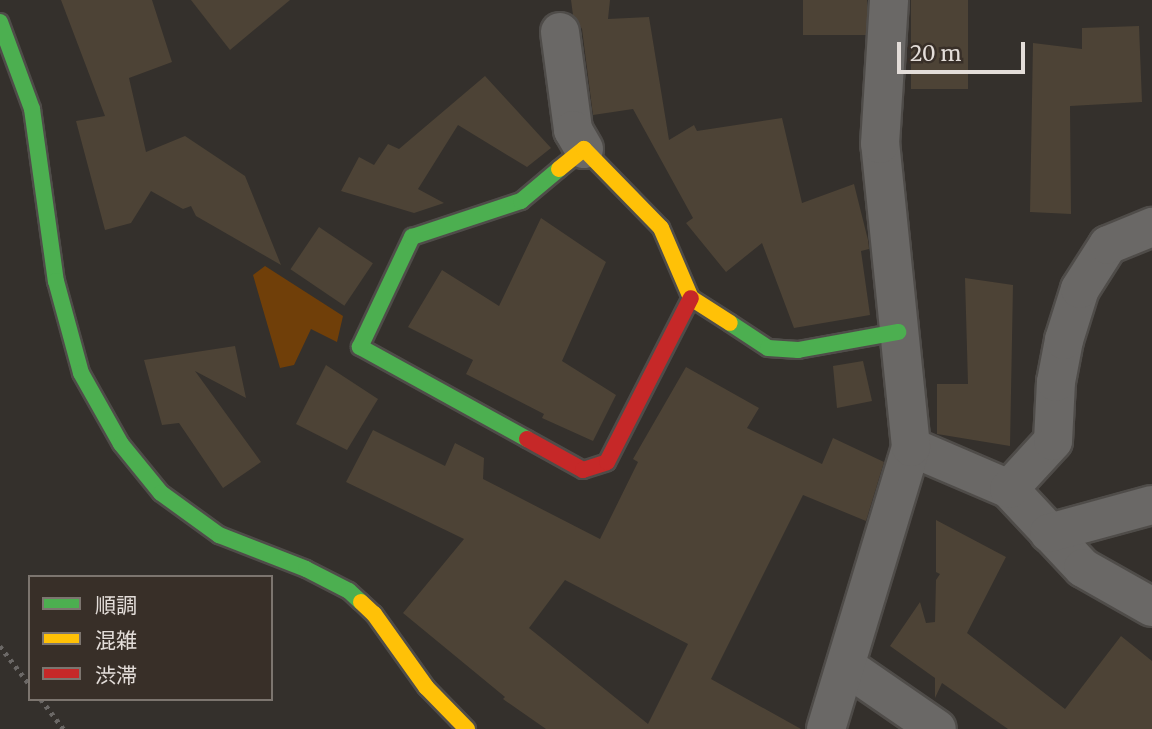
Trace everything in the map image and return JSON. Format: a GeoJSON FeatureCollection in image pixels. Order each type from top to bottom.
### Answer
{"type":"FeatureCollection","features":[{"type":"Feature","properties":{"kind":"street"},"geometry":{"type":"LineString","coordinates":[[826,729],[847,667],[911,447],[880,144],[889,0]]}},
{"type":"Feature","properties":{"kind":"street"},"geometry":{"type":"LineString","coordinates":[[0,22],[32,109],[56,281],[81,373],[121,444],[161,493],[219,535],[306,569],[349,591],[374,614],[426,687],[467,729]]}},
{"type":"Feature","properties":{"kind":"street"},"geometry":{"type":"LineString","coordinates":[[560,32],[573,130],[584,149],[661,228],[691,298],[768,348],[798,350],[898,332]]}},
{"type":"Feature","properties":{"kind":"street"},"geometry":{"type":"LineString","coordinates":[[584,149],[521,201],[412,237],[360,347],[583,470],[607,461],[691,298]]}},
{"type":"Feature","properties":{"kind":"street"},"geometry":{"type":"LineString","coordinates":[[1009,489],[1053,440],[1056,382],[1064,340],[1080,289],[1108,245],[1152,227]]}},
{"type":"Feature","properties":{"kind":"street"},"geometry":{"type":"LineString","coordinates":[[911,447],[1009,489],[1083,568],[1152,607]]}},
{"type":"Feature","properties":{"kind":"street"},"geometry":{"type":"LineString","coordinates":[[1049,533],[1152,505]]}},
{"type":"Feature","properties":{"kind":"street"},"geometry":{"type":"LineString","coordinates":[[847,667],[937,729]]}},
{"type":"Feature","properties":{"kind":"path"},"geometry":{"type":"LineString","coordinates":[[0,646],[28,682]]}},
{"type":"Feature","properties":{"kind":"path"},"geometry":{"type":"LineString","coordinates":[[43,701],[64,729]]}},
{"type":"Feature","properties":{"kind":"shaded area"},"geometry":{"type":"Polygon","coordinates":[[[265,266],[343,316],[337,342],[311,329],[294,365],[280,368],[253,275],[265,266]]]}},
{"type":"Feature","properties":{"kind":"building"},"geometry":{"type":"Polygon","coordinates":[[[61,0],[152,0],[172,62],[129,78],[146,152],[185,136],[245,176],[281,265],[196,216],[191,206],[183,209],[151,191],[131,223],[105,230],[76,121],[105,116],[61,0]]]}},
{"type":"Feature","properties":{"kind":"building"},"geometry":{"type":"Polygon","coordinates":[[[191,0],[290,0],[230,50],[191,0]]]}},
{"type":"Feature","properties":{"kind":"building"},"geometry":{"type":"Polygon","coordinates":[[[571,0],[610,0],[608,19],[649,17],[669,140],[694,125],[697,131],[782,118],[802,203],[854,184],[868,240],[869,249],[861,251],[870,315],[794,328],[762,243],[726,272],[686,223],[693,218],[633,109],[593,115],[582,29],[573,15],[571,0]]]}},
{"type":"Feature","properties":{"kind":"building"},"geometry":{"type":"Polygon","coordinates":[[[803,0],[867,0],[867,35],[803,35],[803,0]]]}},
{"type":"Feature","properties":{"kind":"building"},"geometry":{"type":"Polygon","coordinates":[[[911,0],[968,0],[968,89],[911,89],[911,0]]]}},
{"type":"Feature","properties":{"kind":"building"},"geometry":{"type":"Polygon","coordinates":[[[1139,26],[1142,102],[1070,106],[1071,214],[1030,212],[1033,43],[1082,49],[1082,28],[1139,26]]]}},
{"type":"Feature","properties":{"kind":"building"},"geometry":{"type":"Polygon","coordinates":[[[485,76],[551,148],[527,167],[458,125],[418,189],[444,203],[414,213],[341,191],[359,157],[374,165],[388,144],[399,149],[485,76]]]}},
{"type":"Feature","properties":{"kind":"building"},"geometry":{"type":"Polygon","coordinates":[[[541,218],[606,262],[562,361],[616,395],[593,441],[542,418],[544,414],[466,374],[473,360],[408,327],[442,270],[499,306],[541,218]]]}},
{"type":"Feature","properties":{"kind":"building"},"geometry":{"type":"Polygon","coordinates":[[[319,227],[373,263],[344,306],[290,269],[319,227]]]}},
{"type":"Feature","properties":{"kind":"building"},"geometry":{"type":"Polygon","coordinates":[[[965,278],[1013,285],[1010,446],[937,434],[937,384],[968,384],[965,278]]]}},
{"type":"Feature","properties":{"kind":"building"},"geometry":{"type":"Polygon","coordinates":[[[235,346],[246,398],[195,371],[261,462],[223,488],[179,423],[162,425],[144,360],[235,346]]]}},
{"type":"Feature","properties":{"kind":"building"},"geometry":{"type":"Polygon","coordinates":[[[863,361],[872,401],[837,408],[833,366],[863,361]]]}},
{"type":"Feature","properties":{"kind":"building"},"geometry":{"type":"Polygon","coordinates":[[[326,365],[378,399],[347,450],[296,424],[326,365]]]}},
{"type":"Feature","properties":{"kind":"building"},"geometry":{"type":"Polygon","coordinates":[[[686,367],[759,408],[747,428],[822,464],[833,438],[884,462],[866,521],[803,495],[711,679],[801,729],[546,729],[503,699],[505,697],[403,613],[464,539],[346,482],[373,430],[445,466],[455,443],[484,458],[483,479],[600,539],[638,462],[633,459],[686,367]],[[565,580],[529,628],[648,724],[688,644],[565,580]]]}},
{"type":"Feature","properties":{"kind":"building"},"geometry":{"type":"Polygon","coordinates":[[[936,520],[1006,557],[967,633],[1065,709],[1121,636],[1152,661],[1152,729],[1008,729],[942,683],[935,698],[935,678],[890,646],[920,602],[926,623],[935,622],[936,580],[940,574],[936,572],[936,520]]]}},
{"type":"Feature","properties":{"kind":"traffic: fast"},"geometry":{"type":"LineString","coordinates":[[0,22],[32,109],[56,281],[81,373],[121,444],[161,493],[219,535],[306,569],[349,591],[361,602]]}},
{"type":"Feature","properties":{"kind":"traffic: fast"},"geometry":{"type":"LineString","coordinates":[[527,439],[360,347],[412,237],[521,201],[559,169]]}},
{"type":"Feature","properties":{"kind":"traffic: fast"},"geometry":{"type":"LineString","coordinates":[[730,323],[768,348],[798,350],[898,332]]}},
{"type":"Feature","properties":{"kind":"traffic: slow"},"geometry":{"type":"LineString","coordinates":[[559,169],[584,149],[661,228],[691,298],[730,323]]}},
{"type":"Feature","properties":{"kind":"traffic: slow"},"geometry":{"type":"LineString","coordinates":[[361,602],[374,614],[426,687],[467,729]]}},
{"type":"Feature","properties":{"kind":"traffic: jam"},"geometry":{"type":"LineString","coordinates":[[527,439],[583,470],[607,462],[691,298]]}}]}
